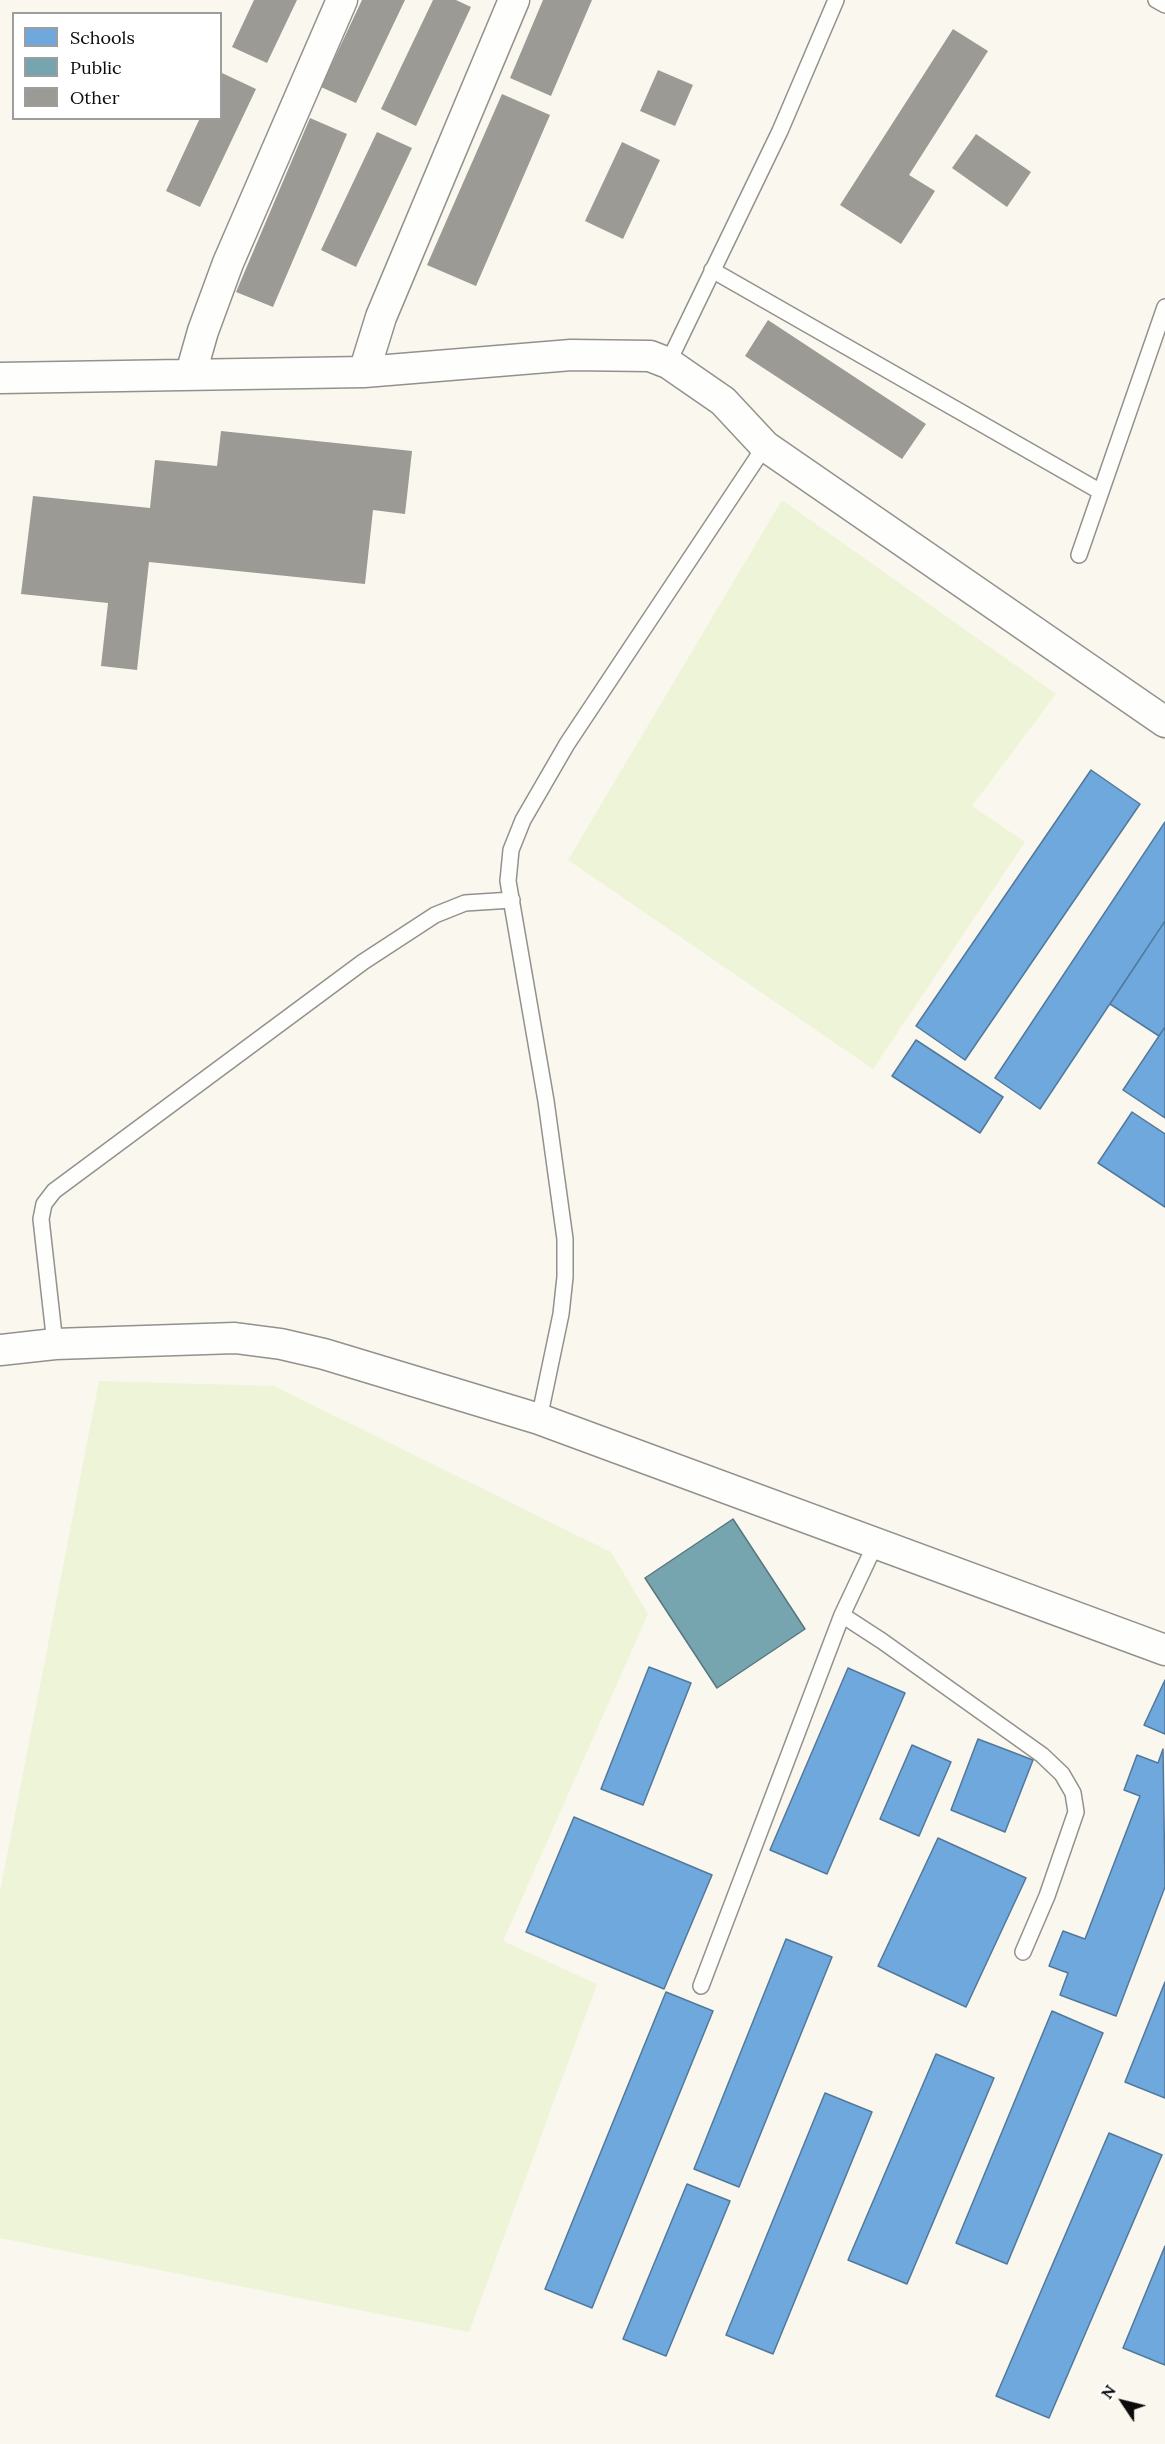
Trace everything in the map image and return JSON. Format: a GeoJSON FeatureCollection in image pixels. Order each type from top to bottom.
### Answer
{"type":"FeatureCollection","features":[{"type":"Feature","properties":{"kind":"street"},"geometry":{"type":"LineString","coordinates":[[191,373],[202,331],[228,263],[342,0]]}},
{"type":"Feature","properties":{"kind":"street"},"geometry":{"type":"LineString","coordinates":[[364,372],[381,318],[514,0]]}},
{"type":"Feature","properties":{"kind":"street"},"geometry":{"type":"LineString","coordinates":[[0,378],[191,373],[364,372],[571,355],[650,356],[668,363],[723,401],[765,446],[1165,722]]}},
{"type":"Feature","properties":{"kind":"street"},"geometry":{"type":"LineString","coordinates":[[0,1350],[55,1344],[235,1338],[281,1344],[324,1354],[539,1419],[875,1545],[1165,1650]]}},
{"type":"Feature","properties":{"kind":"lane"},"geometry":{"type":"LineString","coordinates":[[668,363],[780,131],[836,0]]}},
{"type":"Feature","properties":{"kind":"lane"},"geometry":{"type":"LineString","coordinates":[[1156,0],[1165,5]]}},
{"type":"Feature","properties":{"kind":"lane"},"geometry":{"type":"LineString","coordinates":[[712,270],[1101,492]]}},
{"type":"Feature","properties":{"kind":"lane"},"geometry":{"type":"LineString","coordinates":[[1079,555],[1165,307]]}},
{"type":"Feature","properties":{"kind":"lane"},"geometry":{"type":"LineString","coordinates":[[539,1419],[561,1314],[565,1278],[565,1239],[546,1101],[508,881],[511,850],[523,820],[567,744],[765,446]]}},
{"type":"Feature","properties":{"kind":"lane"},"geometry":{"type":"LineString","coordinates":[[55,1344],[41,1219],[44,1204],[54,1191],[363,962],[435,915],[465,903],[512,900]]}},
{"type":"Feature","properties":{"kind":"lane"},"geometry":{"type":"LineString","coordinates":[[701,1986],[842,1615],[875,1545]]}},
{"type":"Feature","properties":{"kind":"lane"},"geometry":{"type":"LineString","coordinates":[[842,1615],[1042,1755],[1062,1774],[1072,1793],[1076,1812],[1047,1896],[1023,1952]]}},
{"type":"Feature","properties":{"kind":"green space"},"geometry":{"type":"Polygon","coordinates":[[[782,500],[1056,694],[972,806],[1025,842],[873,1069],[568,860],[782,500]]]}},
{"type":"Feature","properties":{"kind":"green space"},"geometry":{"type":"Polygon","coordinates":[[[99,1381],[274,1386],[611,1552],[648,1614],[503,1941],[597,1984],[469,2332],[0,2238],[0,1892],[99,1381]]]}},
{"type":"Feature","properties":{"kind":"building: Schools"},"geometry":{"type":"Polygon","coordinates":[[[1091,770],[1140,804],[965,1060],[916,1026],[1091,770]]]}},
{"type":"Feature","properties":{"kind":"building: Schools"},"geometry":{"type":"Polygon","coordinates":[[[1165,822],[1165,921],[1040,1109],[995,1078],[1165,822]]]}},
{"type":"Feature","properties":{"kind":"building: Schools"},"geometry":{"type":"Polygon","coordinates":[[[1165,921],[1165,1027],[1159,1036],[1110,1004],[1165,921]]]}},
{"type":"Feature","properties":{"kind":"building: Schools"},"geometry":{"type":"Polygon","coordinates":[[[1165,1027],[1165,1118],[1123,1090],[1165,1027]]]}},
{"type":"Feature","properties":{"kind":"building: Schools"},"geometry":{"type":"Polygon","coordinates":[[[916,1040],[1003,1097],[980,1133],[892,1076],[916,1040]]]}},
{"type":"Feature","properties":{"kind":"building: Schools"},"geometry":{"type":"Polygon","coordinates":[[[1132,1112],[1165,1134],[1165,1207],[1098,1163],[1132,1112]]]}},
{"type":"Feature","properties":{"kind":"building: Schools"},"geometry":{"type":"Polygon","coordinates":[[[649,1667],[691,1683],[643,1805],[601,1789],[649,1667]]]}},
{"type":"Feature","properties":{"kind":"building: Schools"},"geometry":{"type":"Polygon","coordinates":[[[848,1668],[905,1693],[827,1874],[770,1850],[848,1668]]]}},
{"type":"Feature","properties":{"kind":"building: Schools"},"geometry":{"type":"Polygon","coordinates":[[[1165,1680],[1165,1734],[1144,1725],[1165,1680]]]}},
{"type":"Feature","properties":{"kind":"building: Schools"},"geometry":{"type":"Polygon","coordinates":[[[978,1739],[1033,1760],[1005,1832],[951,1810],[978,1739]]]}},
{"type":"Feature","properties":{"kind":"building: Schools"},"geometry":{"type":"Polygon","coordinates":[[[912,1745],[951,1762],[919,1836],[880,1819],[912,1745]]]}},
{"type":"Feature","properties":{"kind":"building: Schools"},"geometry":{"type":"Polygon","coordinates":[[[1163,1749],[1165,1887],[1116,2016],[1060,1995],[1068,1973],[1049,1966],[1063,1931],[1085,1939],[1140,1796],[1124,1790],[1137,1755],[1158,1763],[1163,1749]]]}},
{"type":"Feature","properties":{"kind":"building: Schools"},"geometry":{"type":"Polygon","coordinates":[[[574,1817],[712,1875],[664,1989],[526,1932],[574,1817]]]}},
{"type":"Feature","properties":{"kind":"building: Schools"},"geometry":{"type":"Polygon","coordinates":[[[938,1838],[1026,1878],[966,2007],[878,1966],[938,1838]]]}},
{"type":"Feature","properties":{"kind":"building: Schools"},"geometry":{"type":"Polygon","coordinates":[[[786,1939],[832,1957],[739,2187],[694,2169],[786,1939]]]}},
{"type":"Feature","properties":{"kind":"building: Schools"},"geometry":{"type":"Polygon","coordinates":[[[1165,1982],[1165,2098],[1125,2082],[1165,1982]]]}},
{"type":"Feature","properties":{"kind":"building: Schools"},"geometry":{"type":"Polygon","coordinates":[[[666,1992],[713,2011],[592,2308],[545,2289],[666,1992]]]}},
{"type":"Feature","properties":{"kind":"building: Schools"},"geometry":{"type":"Polygon","coordinates":[[[1052,2011],[1103,2033],[1007,2264],[956,2243],[1052,2011]]]}},
{"type":"Feature","properties":{"kind":"building: Schools"},"geometry":{"type":"Polygon","coordinates":[[[936,2054],[994,2078],[907,2284],[848,2260],[936,2054]]]}},
{"type":"Feature","properties":{"kind":"building: Schools"},"geometry":{"type":"Polygon","coordinates":[[[825,2093],[872,2112],[773,2354],[726,2335],[825,2093]]]}},
{"type":"Feature","properties":{"kind":"building: Schools"},"geometry":{"type":"Polygon","coordinates":[[[1109,2133],[1162,2155],[1049,2418],[996,2396],[1109,2133]]]}},
{"type":"Feature","properties":{"kind":"building: Schools"},"geometry":{"type":"Polygon","coordinates":[[[687,2184],[730,2201],[666,2356],[623,2339],[687,2184]]]}},
{"type":"Feature","properties":{"kind":"building: Schools"},"geometry":{"type":"Polygon","coordinates":[[[1165,2246],[1165,2365],[1123,2348],[1165,2246]]]}},
{"type":"Feature","properties":{"kind":"building: Public"},"geometry":{"type":"Polygon","coordinates":[[[733,1519],[805,1629],[717,1688],[645,1578],[733,1519]]]}},
{"type":"Feature","properties":{"kind":"building: Other"},"geometry":{"type":"Polygon","coordinates":[[[254,0],[297,0],[267,63],[232,47],[254,0]]]}},
{"type":"Feature","properties":{"kind":"building: Other"},"geometry":{"type":"Polygon","coordinates":[[[362,0],[405,0],[356,103],[321,87],[362,0]]]}},
{"type":"Feature","properties":{"kind":"building: Other"},"geometry":{"type":"Polygon","coordinates":[[[433,0],[456,0],[471,7],[416,126],[381,109],[433,0]]]}},
{"type":"Feature","properties":{"kind":"building: Other"},"geometry":{"type":"Polygon","coordinates":[[[543,0],[592,0],[551,96],[510,78],[543,0]]]}},
{"type":"Feature","properties":{"kind":"building: Other"},"geometry":{"type":"Polygon","coordinates":[[[953,29],[988,51],[909,175],[935,191],[901,244],[840,205],[953,29]]]}},
{"type":"Feature","properties":{"kind":"building: Other"},"geometry":{"type":"Polygon","coordinates":[[[658,70],[693,85],[675,126],[640,111],[658,70]]]}},
{"type":"Feature","properties":{"kind":"building: Other"},"geometry":{"type":"Polygon","coordinates":[[[222,73],[256,89],[200,207],[166,191],[199,120],[222,120],[222,73]]]}},
{"type":"Feature","properties":{"kind":"building: Other"},"geometry":{"type":"Polygon","coordinates":[[[502,94],[550,115],[476,286],[427,265],[502,94]]]}},
{"type":"Feature","properties":{"kind":"building: Other"},"geometry":{"type":"Polygon","coordinates":[[[310,118],[347,134],[273,307],[236,292],[310,118]]]}},
{"type":"Feature","properties":{"kind":"building: Other"},"geometry":{"type":"Polygon","coordinates":[[[377,132],[412,148],[356,267],[321,250],[377,132]]]}},
{"type":"Feature","properties":{"kind":"building: Other"},"geometry":{"type":"Polygon","coordinates":[[[976,134],[1031,172],[1007,207],[952,168],[976,134]]]}},
{"type":"Feature","properties":{"kind":"building: Other"},"geometry":{"type":"Polygon","coordinates":[[[622,142],[660,160],[623,239],[585,221],[622,142]]]}},
{"type":"Feature","properties":{"kind":"building: Other"},"geometry":{"type":"Polygon","coordinates":[[[768,320],[926,424],[902,459],[745,356],[768,320]]]}},
{"type":"Feature","properties":{"kind":"building: Other"},"geometry":{"type":"Polygon","coordinates":[[[221,431],[412,451],[405,514],[373,510],[365,584],[149,562],[137,670],[101,666],[108,603],[21,594],[33,496],[150,508],[155,460],[217,466],[221,431]]]}}]}
